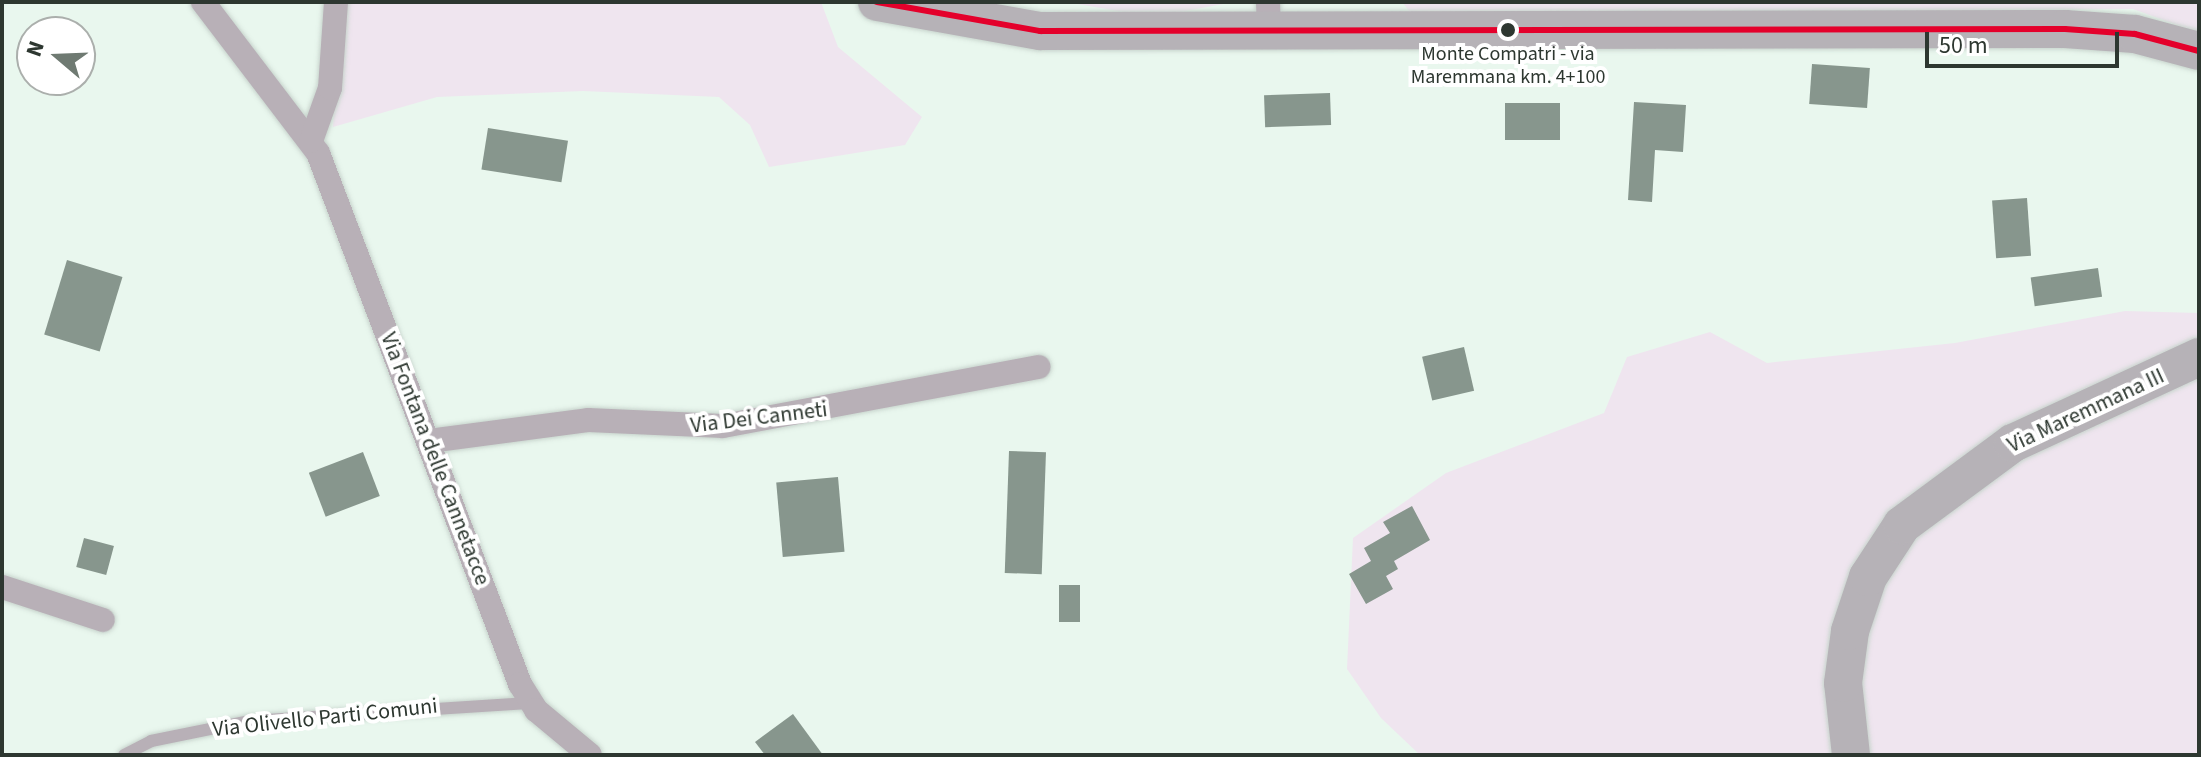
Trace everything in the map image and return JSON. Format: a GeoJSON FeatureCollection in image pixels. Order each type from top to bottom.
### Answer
{"type":"FeatureCollection","features":[{"type":"Feature","properties":{"kind":"main road"},"geometry":{"type":"LineString","coordinates":[[877,2],[1040,31],[1269,16],[2065,29],[2145,35],[2199,51]]}},
{"type":"Feature","properties":{"kind":"main road","name":"Via Maremmana III"},"geometry":{"type":"LineString","coordinates":[[1851,755],[1843,683],[1850,631],[1868,577],[1902,525],[2013,443],[2199,357]]}},
{"type":"Feature","properties":{"kind":"street","name":"Via Fontana delle Cannetacce"},"geometry":{"type":"LineString","coordinates":[[203,2],[311,141],[530,703],[590,755]]}},
{"type":"Feature","properties":{"kind":"street"},"geometry":{"type":"LineString","coordinates":[[311,141],[330,88],[336,2]]}},
{"type":"Feature","properties":{"kind":"street","name":"Via Dei Canneti"},"geometry":{"type":"LineString","coordinates":[[429,441],[602,419],[723,426],[1039,367]]}},
{"type":"Feature","properties":{"kind":"street"},"geometry":{"type":"LineString","coordinates":[[2,587],[103,620]]}},
{"type":"Feature","properties":{"kind":"lane","name":"Via Olivello Parti Comuni"},"geometry":{"type":"LineString","coordinates":[[124,755],[151,741],[249,721],[530,703]]}},
{"type":"Feature","properties":{"kind":"shaded area"},"geometry":{"type":"Polygon","coordinates":[[[340,2],[821,2],[838,47],[922,117],[905,145],[769,167],[750,125],[719,97],[583,91],[437,97],[333,127],[340,2]]]}},
{"type":"Feature","properties":{"kind":"shaded area"},"geometry":{"type":"Polygon","coordinates":[[[1066,2],[1234,2],[1153,17],[1066,2]]]}},
{"type":"Feature","properties":{"kind":"shaded area"},"geometry":{"type":"Polygon","coordinates":[[[1402,2],[2199,2],[2199,33],[2133,9],[1410,12],[1402,2]]]}},
{"type":"Feature","properties":{"kind":"shaded area"},"geometry":{"type":"Polygon","coordinates":[[[2125,311],[2199,313],[2199,755],[1420,755],[1381,718],[1347,669],[1353,538],[1446,473],[1604,413],[1627,357],[1710,332],[1767,363],[1955,343],[2125,311]]]}},
{"type":"Feature","properties":{"kind":"building"},"geometry":{"type":"Polygon","coordinates":[[[1812,64],[1870,68],[1867,108],[1809,104],[1812,64]]]}},
{"type":"Feature","properties":{"kind":"building"},"geometry":{"type":"Polygon","coordinates":[[[1330,93],[1331,125],[1265,127],[1264,95],[1330,93]]]}},
{"type":"Feature","properties":{"kind":"building"},"geometry":{"type":"Polygon","coordinates":[[[1634,102],[1686,105],[1683,152],[1655,150],[1652,202],[1628,200],[1634,102]]]}},
{"type":"Feature","properties":{"kind":"building"},"geometry":{"type":"Polygon","coordinates":[[[1505,103],[1560,103],[1560,140],[1505,140],[1505,103]]]}},
{"type":"Feature","properties":{"kind":"building"},"geometry":{"type":"Polygon","coordinates":[[[488,128],[568,141],[561,182],[481,169],[488,128]]]}},
{"type":"Feature","properties":{"kind":"building"},"geometry":{"type":"Polygon","coordinates":[[[2027,198],[2031,256],[1996,258],[1992,200],[2027,198]]]}},
{"type":"Feature","properties":{"kind":"building"},"geometry":{"type":"Polygon","coordinates":[[[67,260],[122,277],[100,352],[44,335],[67,260]]]}},
{"type":"Feature","properties":{"kind":"building"},"geometry":{"type":"Polygon","coordinates":[[[2098,268],[2102,297],[2035,306],[2031,277],[2098,268]]]}},
{"type":"Feature","properties":{"kind":"building"},"geometry":{"type":"Polygon","coordinates":[[[1464,347],[1474,391],[1432,401],[1422,357],[1464,347]]]}},
{"type":"Feature","properties":{"kind":"building"},"geometry":{"type":"Polygon","coordinates":[[[1009,451],[1046,452],[1042,574],[1005,573],[1009,451]]]}},
{"type":"Feature","properties":{"kind":"building"},"geometry":{"type":"Polygon","coordinates":[[[363,452],[380,496],[326,517],[309,473],[363,452]]]}},
{"type":"Feature","properties":{"kind":"building"},"geometry":{"type":"Polygon","coordinates":[[[838,477],[845,552],[783,557],[776,482],[838,477]]]}},
{"type":"Feature","properties":{"kind":"building"},"geometry":{"type":"Polygon","coordinates":[[[1412,506],[1430,540],[1394,561],[1398,569],[1386,576],[1393,589],[1366,604],[1349,574],[1371,561],[1364,548],[1390,533],[1383,522],[1412,506]]]}},
{"type":"Feature","properties":{"kind":"building"},"geometry":{"type":"Polygon","coordinates":[[[84,538],[114,546],[106,575],[76,567],[84,538]]]}},
{"type":"Feature","properties":{"kind":"building"},"geometry":{"type":"Polygon","coordinates":[[[1059,585],[1080,585],[1080,622],[1059,622],[1059,585]]]}},
{"type":"Feature","properties":{"kind":"building"},"geometry":{"type":"Polygon","coordinates":[[[793,714],[823,755],[765,755],[755,742],[793,714]]]}},
{"type":"Feature","properties":{"kind":"transit line"},"geometry":{"type":"LineString","coordinates":[[877,2],[1040,31],[2065,29],[2135,34],[2199,51]]}},
{"type":"Feature","properties":{"kind":"place","name":"Monte Compatri - via Maremmana km. 4+100"},"geometry":{"type":"Point","coordinates":[1508,30]}}]}
